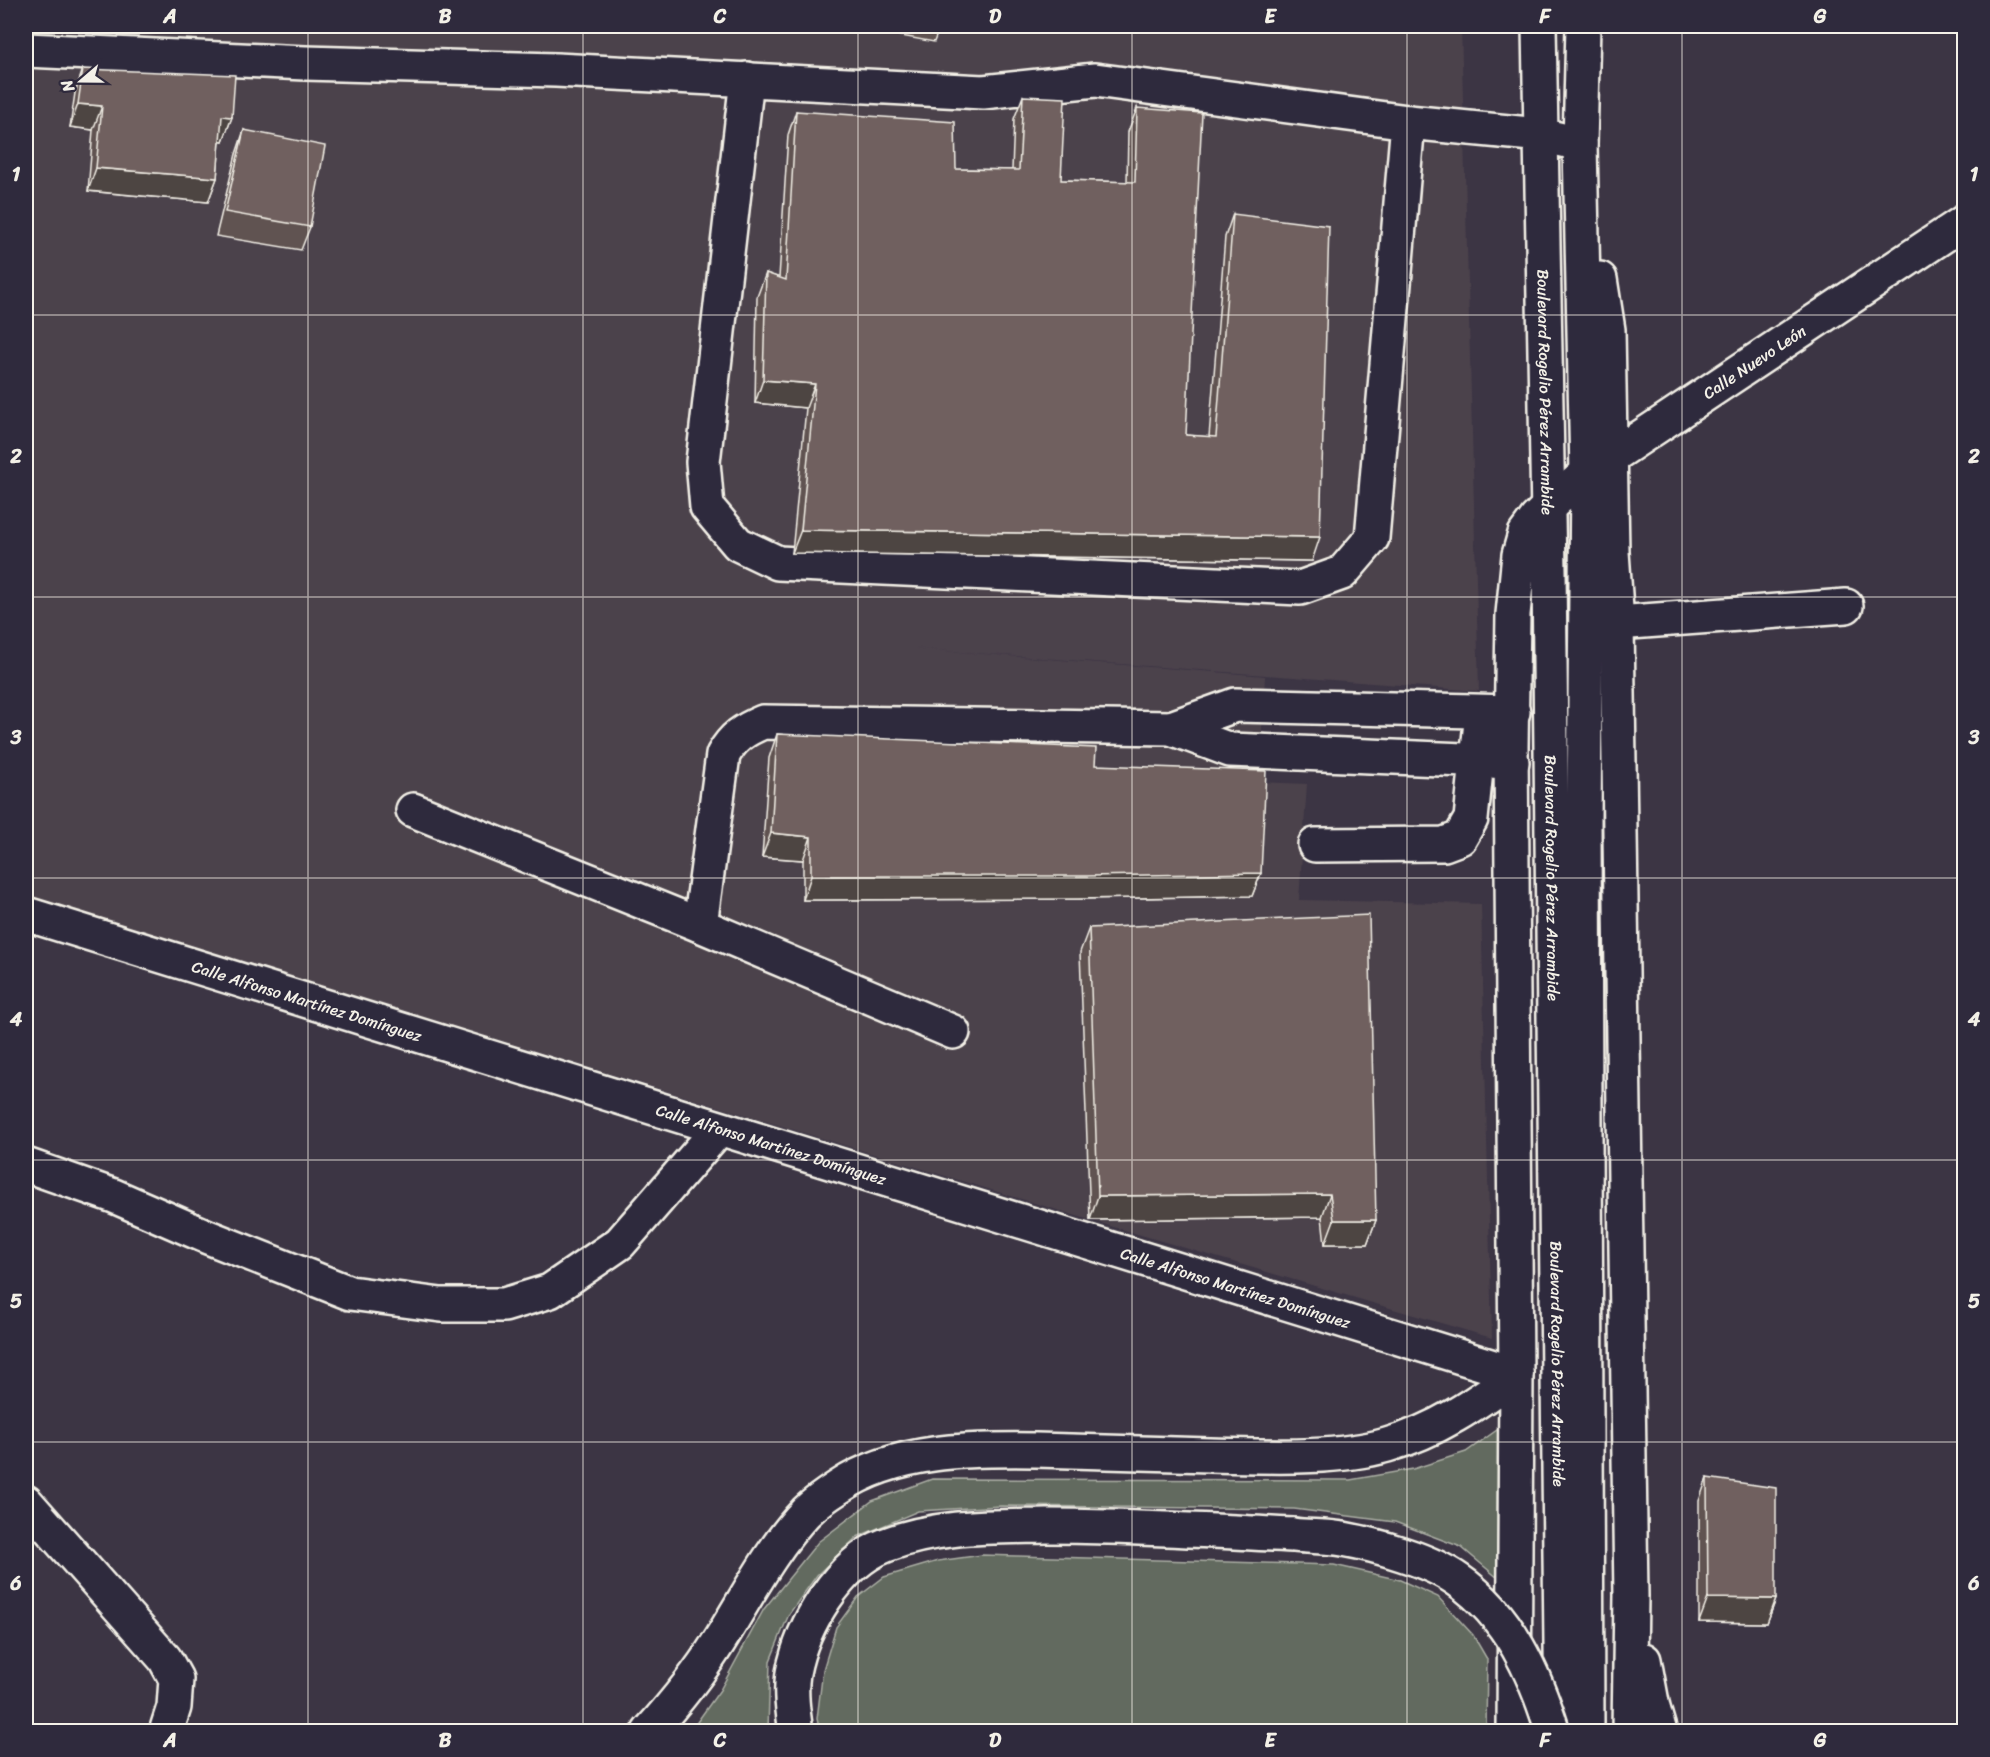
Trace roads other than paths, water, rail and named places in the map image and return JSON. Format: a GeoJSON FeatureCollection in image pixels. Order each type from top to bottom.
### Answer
{"type":"FeatureCollection","features":[{"type":"Feature","properties":{"kind":"main road"},"geometry":{"type":"LineString","coordinates":[[48,26],[68,48],[79,52]]}},
{"type":"Feature","properties":{"kind":"main road","name":"Boulevard Rogelio Pérez Arrambide"},"geometry":{"type":"LineString","coordinates":[[1539,26],[1549,571],[1562,1731]]}},
{"type":"Feature","properties":{"kind":"main road","name":"Boulevard Rogelio Pérez Arrambide"},"geometry":{"type":"LineString","coordinates":[[1583,26],[1580,144],[1599,465],[1586,573],[1584,843],[1587,1731]]}},
{"type":"Feature","properties":{"kind":"main road"},"geometry":{"type":"LineString","coordinates":[[26,50],[305,63],[556,70],[984,92],[1095,80],[1407,122],[1541,135],[1580,144]]}},
{"type":"Feature","properties":{"kind":"main road"},"geometry":{"type":"LineString","coordinates":[[747,79],[702,462],[708,507],[738,544],[778,563],[1300,588],[1342,573],[1372,538],[1407,122]]}},
{"type":"Feature","properties":{"kind":"main road","name":"Calle Nuevo León"},"geometry":{"type":"LineString","coordinates":[[1497,712],[1513,614],[1519,555],[1525,534],[1536,519],[1599,465],[1965,222]]}},
{"type":"Feature","properties":{"kind":"main road"},"geometry":{"type":"LineString","coordinates":[[1599,465],[1612,552],[1617,623],[1631,1596],[1629,1731]]}},
{"type":"Feature","properties":{"kind":"main road"},"geometry":{"type":"LineString","coordinates":[[1617,623],[1846,606]]}},
{"type":"Feature","properties":{"kind":"main road"},"geometry":{"type":"LineString","coordinates":[[1171,728],[1235,705],[1497,712]]}},
{"type":"Feature","properties":{"kind":"main road"},"geometry":{"type":"LineString","coordinates":[[1316,844],[1444,844],[1460,838],[1471,819],[1478,760],[1497,712]]}},
{"type":"Feature","properties":{"kind":"main road"},"geometry":{"type":"LineString","coordinates":[[1497,712],[1512,762],[1516,1374],[1514,1731]]}},
{"type":"Feature","properties":{"kind":"main road"},"geometry":{"type":"LineString","coordinates":[[700,926],[723,755],[731,741],[745,729],[763,722],[1171,728],[1230,750],[1512,762]]}},
{"type":"Feature","properties":{"kind":"main road"},"geometry":{"type":"LineString","coordinates":[[413,810],[700,926],[953,1032]]}},
{"type":"Feature","properties":{"kind":"main road","name":"Calle Alfonso Martínez Domínguez"},"geometry":{"type":"LineString","coordinates":[[26,914],[1516,1374]]}},
{"type":"Feature","properties":{"kind":"main road"},"geometry":{"type":"LineString","coordinates":[[26,1165],[114,1196],[208,1238],[350,1293],[441,1305],[504,1305],[550,1291],[620,1244],[719,1129]]}},
{"type":"Feature","properties":{"kind":"main road"},"geometry":{"type":"LineString","coordinates":[[650,1731],[680,1697],[716,1646],[785,1537],[808,1510],[841,1486],[900,1460],[939,1453],[995,1450],[1291,1457],[1361,1450],[1408,1438],[1456,1416],[1482,1401],[1516,1374]]}},
{"type":"Feature","properties":{"kind":"main road"},"geometry":{"type":"LineString","coordinates":[[26,1503],[165,1659],[176,1679],[174,1707],[166,1731]]}},
{"type":"Feature","properties":{"kind":"main road"},"geometry":{"type":"LineString","coordinates":[[796,1731],[792,1702],[793,1673],[806,1630],[823,1599],[851,1567],[884,1546],[920,1534],[957,1529],[1129,1526],[1342,1539],[1424,1562],[1457,1579],[1490,1608],[1503,1623],[1520,1650],[1545,1704],[1553,1731]]}},
{"type":"Feature","properties":{"kind":"main road"},"geometry":{"type":"LineString","coordinates":[[1631,1596],[1653,1708],[1660,1731]]}}]}
